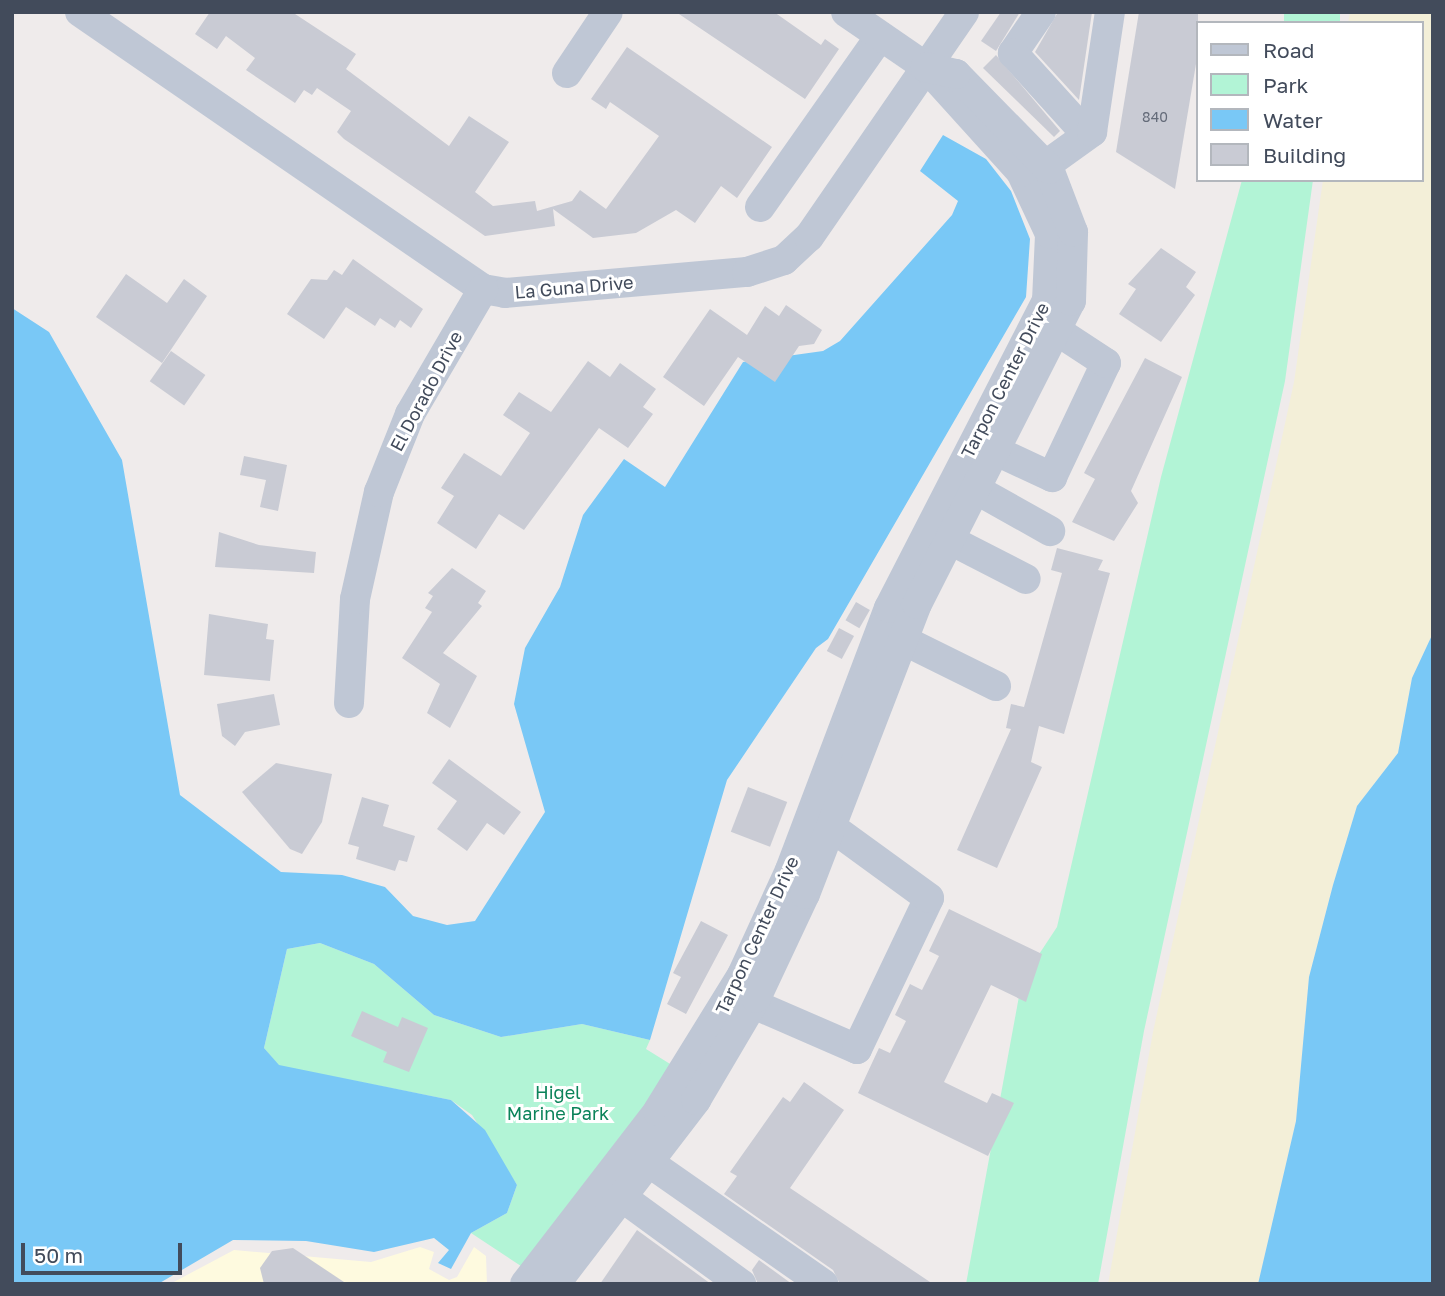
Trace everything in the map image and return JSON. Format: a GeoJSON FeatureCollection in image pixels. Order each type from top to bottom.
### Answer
{"type":"FeatureCollection","features":[{"type":"Feature","properties":{"kind":"street","name":"La Guna Drive"},"geometry":{"type":"LineString","coordinates":[[80,12],[483,289],[505,293],[773,266],[809,237],[964,12]]}},
{"type":"Feature","properties":{"kind":"street"},"geometry":{"type":"LineString","coordinates":[[567,73],[608,12]]}},
{"type":"Feature","properties":{"kind":"street"},"geometry":{"type":"LineString","coordinates":[[846,12],[926,67]]}},
{"type":"Feature","properties":{"kind":"street"},"geometry":{"type":"LineString","coordinates":[[1041,12],[1013,53],[1087,135]]}},
{"type":"Feature","properties":{"kind":"street"},"geometry":{"type":"LineString","coordinates":[[1046,165],[1087,135],[1110,12]]}},
{"type":"Feature","properties":{"kind":"street"},"geometry":{"type":"LineString","coordinates":[[760,207],[880,36]]}},
{"type":"Feature","properties":{"kind":"street","name":"Tarpon Center Drive"},"geometry":{"type":"LineString","coordinates":[[821,819],[889,608],[986,446],[1050,326],[1076,252],[1068,211],[1046,165],[956,74],[926,67]]}},
{"type":"Feature","properties":{"kind":"street","name":"Tarpon Center Drive"},"geometry":{"type":"LineString","coordinates":[[926,67],[1021,172],[1044,212],[1051,284],[1050,326]]}},
{"type":"Feature","properties":{"kind":"street","name":"El Dorado Drive"},"geometry":{"type":"LineString","coordinates":[[349,703],[355,599],[379,492],[411,414],[483,289]]}},
{"type":"Feature","properties":{"kind":"street"},"geometry":{"type":"LineString","coordinates":[[986,446],[1052,477],[1106,363],[1050,326]]}},
{"type":"Feature","properties":{"kind":"street","name":"Tarpon Center Drive"},"geometry":{"type":"LineString","coordinates":[[546,1280],[640,1157],[742,999],[901,639],[976,490],[986,446]]}},
{"type":"Feature","properties":{"kind":"street"},"geometry":{"type":"LineString","coordinates":[[976,490],[1049,531]]}},
{"type":"Feature","properties":{"kind":"street"},"geometry":{"type":"LineString","coordinates":[[950,540],[1026,579]]}},
{"type":"Feature","properties":{"kind":"street"},"geometry":{"type":"LineString","coordinates":[[901,639],[996,686]]}},
{"type":"Feature","properties":{"kind":"street"},"geometry":{"type":"LineString","coordinates":[[742,999],[857,1049],[929,898],[821,819]]}},
{"type":"Feature","properties":{"kind":"street"},"geometry":{"type":"LineString","coordinates":[[640,1157],[823,1284]]}},
{"type":"Feature","properties":{"kind":"street"},"geometry":{"type":"LineString","coordinates":[[613,1191],[741,1284]]}},
{"type":"Feature","properties":{"kind":"shaded area"},"geometry":{"type":"Polygon","coordinates":[[[420,1247],[434,1252],[429,1269],[449,1280],[457,1277],[474,1247],[486,1256],[487,1284],[170,1284],[234,1250],[371,1262],[420,1247]]]}},
{"type":"Feature","properties":{"kind":"green space"},"geometry":{"type":"Polygon","coordinates":[[[1284,12],[1340,12],[1340,21],[1284,21],[1284,12]]]}},
{"type":"Feature","properties":{"kind":"green space"},"geometry":{"type":"Polygon","coordinates":[[[1241,182],[1313,182],[1285,381],[1144,1031],[1098,1284],[966,1284],[1022,980],[1057,927],[1161,477],[1241,182]]]}},
{"type":"Feature","properties":{"kind":"green space","name":"Higel Marine Park"},"geometry":{"type":"Polygon","coordinates":[[[320,943],[374,964],[434,1015],[501,1037],[582,1024],[650,1040],[646,1049],[675,1067],[524,1268],[471,1233],[507,1213],[517,1185],[472,1115],[451,1100],[279,1066],[264,1048],[287,949],[320,943]]]}},
{"type":"Feature","properties":{"kind":"sand"},"geometry":{"type":"Polygon","coordinates":[[[1350,12],[1433,12],[1433,633],[1412,678],[1398,753],[1357,806],[1333,885],[1309,977],[1296,1121],[1258,1284],[1108,1284],[1153,1032],[1294,382],[1323,182],[1424,182],[1424,21],[1348,21],[1350,12]]]}},
{"type":"Feature","properties":{"kind":"water"},"geometry":{"type":"Polygon","coordinates":[[[943,135],[986,159],[1011,191],[1030,239],[1026,297],[828,639],[816,648],[727,780],[650,1040],[582,1024],[501,1037],[434,1015],[374,964],[320,943],[287,949],[264,1048],[279,1065],[451,1100],[485,1130],[517,1185],[507,1213],[471,1233],[451,1269],[438,1263],[449,1250],[434,1238],[374,1252],[306,1241],[233,1240],[158,1284],[12,1284],[12,308],[49,332],[122,460],[180,795],[281,872],[342,875],[385,887],[413,916],[447,925],[475,921],[545,812],[514,704],[525,648],[560,587],[583,515],[624,459],[665,487],[743,362],[823,351],[840,341],[952,215],[958,201],[920,171],[943,135]]]}},
{"type":"Feature","properties":{"kind":"water"},"geometry":{"type":"Polygon","coordinates":[[[1433,633],[1433,1284],[1258,1284],[1296,1121],[1309,977],[1333,885],[1357,806],[1398,753],[1412,678],[1433,633]]]}},
{"type":"Feature","properties":{"kind":"building"},"geometry":{"type":"Polygon","coordinates":[[[210,12],[292,12],[356,54],[346,69],[449,146],[469,116],[509,142],[475,192],[493,206],[535,201],[537,211],[572,201],[580,190],[606,209],[659,136],[610,102],[606,109],[591,99],[627,47],[772,147],[737,198],[721,186],[695,223],[676,210],[636,233],[593,238],[553,209],[555,226],[485,236],[344,139],[337,132],[351,111],[317,88],[312,95],[304,90],[295,103],[246,70],[255,58],[226,36],[217,49],[195,34],[210,12]]]}},
{"type":"Feature","properties":{"kind":"building"},"geometry":{"type":"Polygon","coordinates":[[[676,12],[774,12],[821,45],[825,39],[839,49],[805,99],[676,12]]]}},
{"type":"Feature","properties":{"kind":"building"},"geometry":{"type":"Polygon","coordinates":[[[1001,12],[1020,12],[996,51],[981,41],[1001,12]]]}},
{"type":"Feature","properties":{"kind":"building"},"geometry":{"type":"Polygon","coordinates":[[[1058,12],[1092,12],[1079,100],[1035,52],[1058,12]]]}},
{"type":"Feature","properties":{"kind":"building"},"geometry":{"type":"Polygon","coordinates":[[[1139,12],[1198,12],[1196,64],[1175,189],[1116,152],[1139,12]]]}},
{"type":"Feature","properties":{"kind":"building"},"geometry":{"type":"Polygon","coordinates":[[[996,55],[1060,131],[1054,137],[983,68],[996,55]]]}},
{"type":"Feature","properties":{"kind":"building"},"geometry":{"type":"Polygon","coordinates":[[[1161,248],[1196,272],[1186,287],[1195,295],[1161,342],[1119,314],[1136,289],[1128,284],[1161,248]]]}},
{"type":"Feature","properties":{"kind":"building"},"geometry":{"type":"Polygon","coordinates":[[[353,259],[423,309],[411,328],[400,320],[395,328],[380,318],[375,326],[346,307],[324,339],[287,314],[311,279],[327,280],[334,270],[342,275],[353,259]]]}},
{"type":"Feature","properties":{"kind":"building"},"geometry":{"type":"Polygon","coordinates":[[[126,274],[167,303],[184,279],[207,296],[162,363],[96,317],[126,274]]]}},
{"type":"Feature","properties":{"kind":"building"},"geometry":{"type":"Polygon","coordinates":[[[786,305],[822,330],[814,344],[799,346],[775,382],[738,357],[704,406],[663,377],[710,309],[747,335],[765,306],[779,316],[786,305]]]}},
{"type":"Feature","properties":{"kind":"building"},"geometry":{"type":"Polygon","coordinates":[[[171,351],[205,375],[184,405],[150,381],[171,351]]]}},
{"type":"Feature","properties":{"kind":"building"},"geometry":{"type":"Polygon","coordinates":[[[1145,358],[1182,377],[1131,491],[1138,503],[1114,541],[1072,522],[1095,479],[1084,473],[1145,358]]]}},
{"type":"Feature","properties":{"kind":"building"},"geometry":{"type":"Polygon","coordinates":[[[588,361],[610,377],[620,363],[656,389],[643,407],[653,414],[628,448],[599,428],[524,530],[499,514],[476,549],[437,523],[454,496],[441,488],[464,453],[501,476],[530,433],[503,415],[519,392],[551,412],[588,361]]]}},
{"type":"Feature","properties":{"kind":"building"},"geometry":{"type":"Polygon","coordinates":[[[244,456],[287,465],[278,511],[260,507],[266,480],[240,475],[244,456]]]}},
{"type":"Feature","properties":{"kind":"building"},"geometry":{"type":"Polygon","coordinates":[[[219,532],[259,545],[316,552],[314,573],[215,567],[219,532]]]}},
{"type":"Feature","properties":{"kind":"building"},"geometry":{"type":"Polygon","coordinates":[[[1057,548],[1103,560],[1098,570],[1110,573],[1064,734],[1039,726],[1031,762],[1042,767],[997,868],[957,850],[1011,729],[1006,728],[1011,704],[1024,707],[1062,573],[1051,570],[1057,548]]]}},
{"type":"Feature","properties":{"kind":"building"},"geometry":{"type":"Polygon","coordinates":[[[452,568],[486,591],[478,603],[482,606],[443,653],[477,676],[450,728],[427,713],[440,684],[402,658],[432,612],[425,608],[433,596],[428,593],[452,568]]]}},
{"type":"Feature","properties":{"kind":"building"},"geometry":{"type":"Polygon","coordinates":[[[856,602],[870,610],[859,628],[846,620],[856,602]]]}},
{"type":"Feature","properties":{"kind":"building"},"geometry":{"type":"Polygon","coordinates":[[[209,614],[268,624],[266,639],[274,640],[270,681],[204,675],[209,614]]]}},
{"type":"Feature","properties":{"kind":"building"},"geometry":{"type":"Polygon","coordinates":[[[839,628],[854,636],[842,659],[827,651],[839,628]]]}},
{"type":"Feature","properties":{"kind":"building"},"geometry":{"type":"Polygon","coordinates":[[[274,694],[280,725],[245,732],[235,746],[222,736],[217,704],[274,694]]]}},
{"type":"Feature","properties":{"kind":"building"},"geometry":{"type":"Polygon","coordinates":[[[449,759],[521,812],[504,835],[487,823],[467,851],[437,829],[457,801],[432,783],[449,759]]]}},
{"type":"Feature","properties":{"kind":"building"},"geometry":{"type":"Polygon","coordinates":[[[276,763],[332,774],[322,822],[302,854],[290,849],[242,792],[276,763]]]}},
{"type":"Feature","properties":{"kind":"building"},"geometry":{"type":"Polygon","coordinates":[[[748,787],[787,802],[770,847],[731,832],[748,787]]]}},
{"type":"Feature","properties":{"kind":"building"},"geometry":{"type":"Polygon","coordinates":[[[362,797],[389,805],[383,826],[415,836],[407,862],[399,860],[395,871],[356,859],[359,847],[348,844],[362,797]]]}},
{"type":"Feature","properties":{"kind":"building"},"geometry":{"type":"Polygon","coordinates":[[[949,909],[1042,954],[1026,1002],[991,985],[944,1082],[987,1103],[992,1093],[1014,1103],[988,1156],[858,1093],[879,1048],[890,1053],[906,1021],[895,1015],[910,984],[922,990],[939,956],[929,951],[949,909]]]}},
{"type":"Feature","properties":{"kind":"building"},"geometry":{"type":"Polygon","coordinates":[[[701,921],[728,935],[686,1014],[667,1004],[681,977],[673,973],[701,921]]]}},
{"type":"Feature","properties":{"kind":"building"},"geometry":{"type":"Polygon","coordinates":[[[362,1011],[398,1027],[402,1017],[428,1028],[409,1072],[383,1062],[387,1052],[351,1036],[362,1011]]]}},
{"type":"Feature","properties":{"kind":"building"},"geometry":{"type":"Polygon","coordinates":[[[804,1082],[844,1110],[790,1188],[933,1284],[840,1284],[833,1270],[724,1194],[737,1176],[730,1172],[783,1097],[790,1102],[804,1082]]]}},
{"type":"Feature","properties":{"kind":"building"},"geometry":{"type":"Polygon","coordinates":[[[637,1230],[711,1284],[600,1284],[637,1230]]]}},
{"type":"Feature","properties":{"kind":"building"},"geometry":{"type":"Polygon","coordinates":[[[293,1248],[347,1284],[264,1284],[260,1268],[272,1251],[293,1248]]]}},
{"type":"Feature","properties":{"kind":"building"},"geometry":{"type":"Polygon","coordinates":[[[759,1260],[792,1284],[758,1284],[752,1270],[759,1260]]]}}]}
